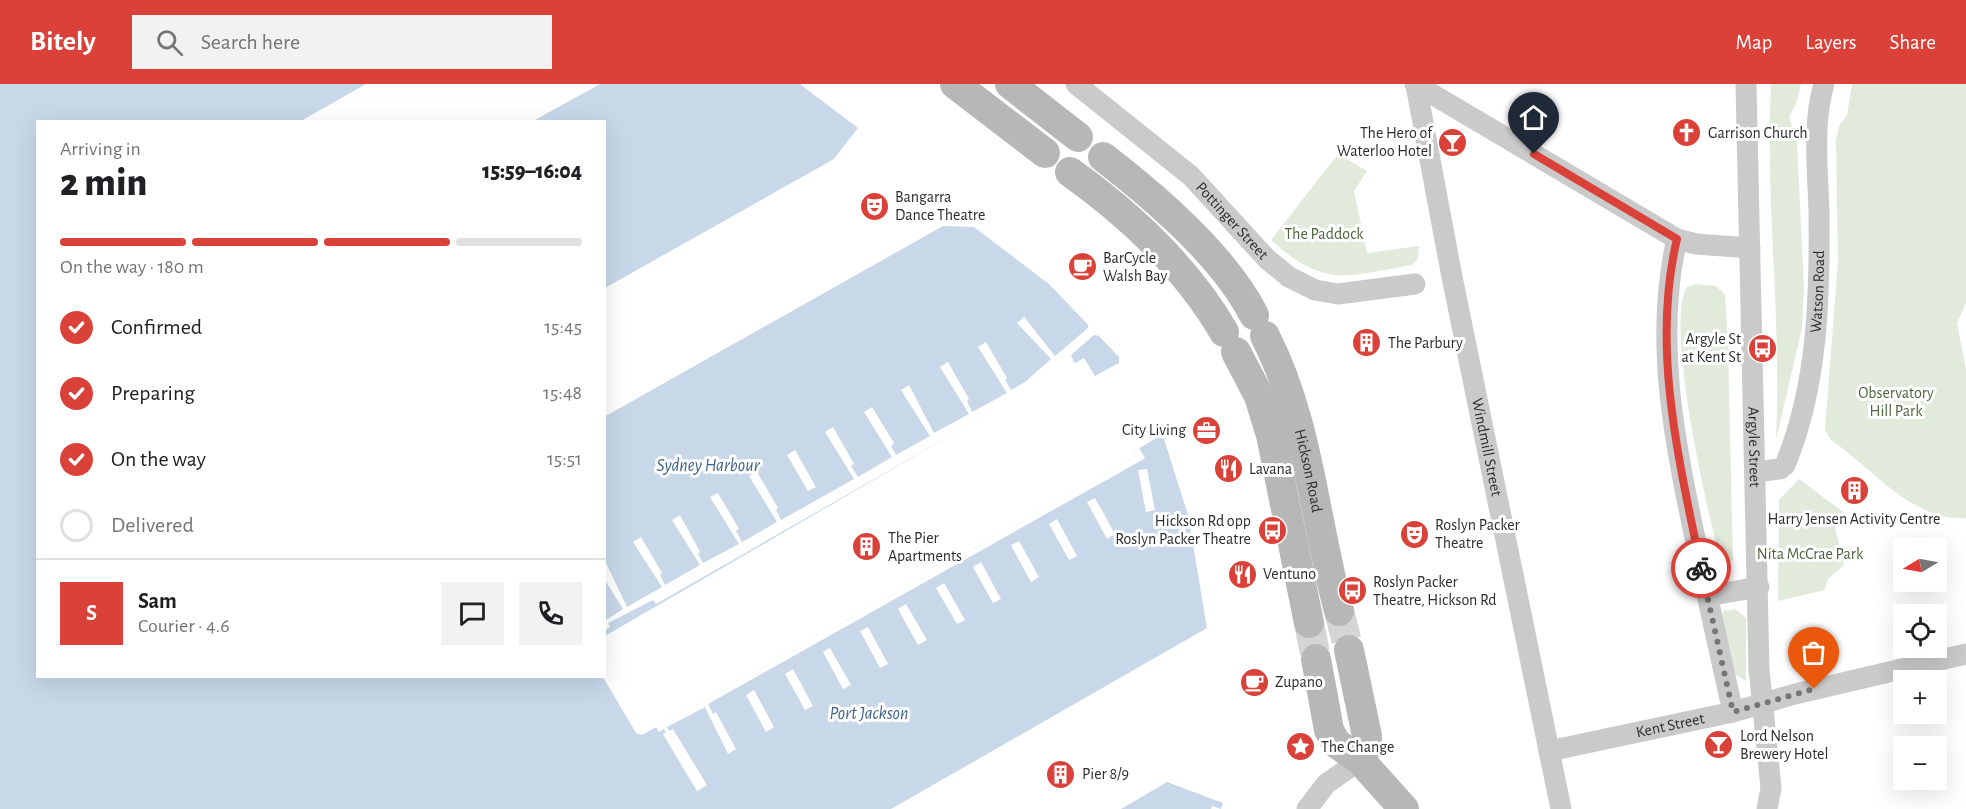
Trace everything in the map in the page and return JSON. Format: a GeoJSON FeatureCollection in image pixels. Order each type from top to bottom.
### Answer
{"type":"FeatureCollection","features":[{"type":"Feature","properties":{"kind":"street"},"geometry":{"type":"LineString","coordinates":[[954,84],[1046,153]]}},
{"type":"Feature","properties":{"kind":"street"},"geometry":{"type":"LineString","coordinates":[[1010,84],[1078,137]]}},
{"type":"Feature","properties":{"kind":"street","name":"Pottinger Street"},"geometry":{"type":"LineString","coordinates":[[1076,84],[1191,176],[1267,259],[1288,277],[1315,290],[1338,294],[1415,284]]}},
{"type":"Feature","properties":{"kind":"street","name":"Argyle Street"},"geometry":{"type":"LineString","coordinates":[[1746,84],[1761,704],[1771,777],[1767,809]]}},
{"type":"Feature","properties":{"kind":"street","name":"Watson Road"},"geometry":{"type":"LineString","coordinates":[[1756,472],[1780,469],[1785,465],[1802,407],[1814,346],[1820,290],[1818,115],[1824,84]]}},
{"type":"Feature","properties":{"kind":"street"},"geometry":{"type":"LineString","coordinates":[[1415,85],[1677,239],[1713,246],[1750,248]]}},
{"type":"Feature","properties":{"kind":"street","name":"Windmill Street"},"geometry":{"type":"LineString","coordinates":[[1415,85],[1561,809]]}},
{"type":"Feature","properties":{"kind":"street","name":"Hickson Road"},"geometry":{"type":"LineString","coordinates":[[1103,157],[1157,200],[1238,285],[1287,385],[1313,484],[1339,611]]}},
{"type":"Feature","properties":{"kind":"street","name":"Hickson Road"},"geometry":{"type":"LineString","coordinates":[[1070,172],[1136,222],[1209,305],[1259,396],[1271,435],[1309,623]]}},
{"type":"Feature","properties":{"kind":"street"},"geometry":{"type":"LineString","coordinates":[[1677,239],[1668,277],[1666,321],[1676,448],[1733,712]]}},
{"type":"Feature","properties":{"kind":"street"},"geometry":{"type":"LineString","coordinates":[[1707,596],[1759,587]]}},
{"type":"Feature","properties":{"kind":"street"},"geometry":{"type":"LineString","coordinates":[[1307,809],[1326,784],[1360,760],[1367,747],[1367,736],[1349,650]]}},
{"type":"Feature","properties":{"kind":"street","name":"Kent Street"},"geometry":{"type":"LineString","coordinates":[[1549,751],[1733,712],[1795,694],[1966,654]]}},
{"type":"Feature","properties":{"kind":"street"},"geometry":{"type":"LineString","coordinates":[[1316,658],[1329,730],[1336,743],[1360,760],[1404,809]]}},
{"type":"Feature","properties":{"kind":"green space"},"geometry":{"type":"Polygon","coordinates":[[[1771,84],[1801,84],[1796,104],[1789,117],[1797,143],[1804,289],[1802,328],[1776,440],[1777,351],[1770,173],[1771,84]]]}},
{"type":"Feature","properties":{"kind":"green space","name":"Observatory Hill Park"},"geometry":{"type":"Polygon","coordinates":[[[1852,84],[1966,84],[1966,303],[1957,323],[1966,369],[1966,518],[1947,517],[1911,502],[1831,440],[1825,430],[1838,261],[1836,140],[1839,126],[1847,115],[1852,84]]]}},
{"type":"Feature","properties":{"kind":"green space","name":"The Paddock"},"geometry":{"type":"Polygon","coordinates":[[[1338,154],[1367,171],[1354,191],[1367,253],[1419,246],[1418,258],[1412,265],[1370,273],[1337,275],[1307,266],[1290,256],[1271,240],[1338,154]]]}},
{"type":"Feature","properties":{"kind":"green space"},"geometry":{"type":"Polygon","coordinates":[[[1696,284],[1716,286],[1725,295],[1733,560],[1721,562],[1698,464],[1684,378],[1681,308],[1687,287],[1696,284]]]}},
{"type":"Feature","properties":{"kind":"green space","name":"Nita McCrae Park"},"geometry":{"type":"Polygon","coordinates":[[[1799,479],[1859,524],[1853,526],[1834,523],[1844,565],[1828,579],[1825,590],[1778,601],[1779,500],[1799,479]]]}},
{"type":"Feature","properties":{"kind":"green space"},"geometry":{"type":"Polygon","coordinates":[[[1735,609],[1746,618],[1746,681],[1733,673],[1722,615],[1724,611],[1735,609]]]}},
{"type":"Feature","properties":{"kind":"water","name":"Port Jackson"},"geometry":{"type":"Polygon","coordinates":[[[0,84],[366,84],[303,120],[36,120],[36,678],[604,678],[636,733],[642,735],[1136,457],[1133,452],[1158,437],[1164,439],[1188,515],[1207,628],[891,809],[0,809],[0,84]]]}},
{"type":"Feature","properties":{"kind":"water"},"geometry":{"type":"Polygon","coordinates":[[[600,84],[800,84],[858,128],[834,159],[606,287],[606,120],[535,120],[600,84]]]}},
{"type":"Feature","properties":{"kind":"water","name":"Sydney Harbour"},"geometry":{"type":"Polygon","coordinates":[[[943,226],[974,227],[1049,284],[1119,357],[1119,363],[1095,376],[1084,358],[606,635],[606,416],[943,226]]]}},
{"type":"Feature","properties":{"kind":"water"},"geometry":{"type":"Polygon","coordinates":[[[1167,782],[1223,803],[1221,809],[1212,806],[1211,809],[1121,809],[1167,782]]]}},
{"type":"Feature","properties":{"kind":"pier"},"geometry":{"type":"Polygon","coordinates":[[[1024,317],[1055,356],[1088,328],[1089,323],[1101,336],[1094,335],[1071,355],[1075,364],[656,604],[653,600],[608,623],[610,627],[606,629],[606,620],[623,609],[606,582],[606,563],[627,607],[662,587],[633,542],[641,537],[662,573],[660,575],[665,585],[700,565],[672,520],[680,515],[700,552],[698,554],[703,563],[739,544],[710,497],[718,493],[739,529],[736,531],[742,542],[777,522],[749,476],[757,472],[778,508],[776,510],[781,520],[854,479],[825,432],[833,427],[854,464],[851,466],[858,477],[892,457],[864,412],[872,407],[894,443],[891,446],[896,455],[930,436],[901,390],[909,385],[934,433],[969,414],[940,367],[948,362],[969,399],[967,401],[972,412],[1007,393],[978,347],[986,342],[1007,378],[1005,380],[1011,390],[1025,382],[1051,359],[1017,323],[1024,317]]]}},
{"type":"Feature","properties":{"kind":"pier"},"geometry":{"type":"Polygon","coordinates":[[[1139,448],[1145,458],[1142,460],[708,704],[713,714],[716,712],[736,749],[728,754],[705,707],[667,727],[669,731],[673,729],[707,785],[697,791],[663,734],[666,733],[664,729],[659,732],[656,727],[1136,457],[1133,452],[1139,448]]]}},
{"type":"Feature","properties":{"kind":"pier"},"geometry":{"type":"Polygon","coordinates":[[[795,450],[816,487],[808,491],[787,455],[795,450]]]}},
{"type":"Feature","properties":{"kind":"pier"},"geometry":{"type":"Polygon","coordinates":[[[1147,469],[1155,510],[1146,512],[1138,470],[1147,469]]]}},
{"type":"Feature","properties":{"kind":"pier"},"geometry":{"type":"Polygon","coordinates":[[[1095,498],[1115,534],[1107,539],[1087,502],[1095,498]]]}},
{"type":"Feature","properties":{"kind":"pier"},"geometry":{"type":"Polygon","coordinates":[[[1057,519],[1077,556],[1069,560],[1049,524],[1057,519]]]}},
{"type":"Feature","properties":{"kind":"pier"},"geometry":{"type":"Polygon","coordinates":[[[1019,541],[1039,577],[1031,582],[1011,545],[1019,541]]]}},
{"type":"Feature","properties":{"kind":"pier"},"geometry":{"type":"Polygon","coordinates":[[[981,562],[1001,599],[993,603],[973,567],[981,562]]]}},
{"type":"Feature","properties":{"kind":"pier"},"geometry":{"type":"Polygon","coordinates":[[[944,583],[965,620],[957,624],[936,588],[944,583]]]}},
{"type":"Feature","properties":{"kind":"pier"},"geometry":{"type":"Polygon","coordinates":[[[906,604],[927,640],[918,645],[898,609],[906,604]]]}},
{"type":"Feature","properties":{"kind":"pier"},"geometry":{"type":"Polygon","coordinates":[[[868,627],[888,664],[880,668],[860,631],[868,627]]]}},
{"type":"Feature","properties":{"kind":"pier"},"geometry":{"type":"Polygon","coordinates":[[[830,648],[851,685],[843,689],[823,652],[830,648]]]}},
{"type":"Feature","properties":{"kind":"pier"},"geometry":{"type":"Polygon","coordinates":[[[793,669],[813,706],[805,710],[785,674],[793,669]]]}},
{"type":"Feature","properties":{"kind":"pier"},"geometry":{"type":"Polygon","coordinates":[[[754,690],[774,727],[766,732],[746,695],[754,690]]]}},
{"type":"Feature","properties":{"kind":"tunnel"},"geometry":{"type":"LineString","coordinates":[[1339,611],[1349,650]]}},
{"type":"Feature","properties":{"kind":"tunnel"},"geometry":{"type":"LineString","coordinates":[[1309,623],[1316,659]]}},
{"type":"Feature","properties":{"kind":"way so far"},"geometry":{"type":"LineString","coordinates":[[1701,568],[1733,712],[1814,689]]}},
{"type":"Feature","properties":{"kind":"place","name":"Garrison Church"},"geometry":{"type":"Point","coordinates":[1687,133]}},
{"type":"Feature","properties":{"kind":"place","name":"The Hero of Waterloo Hotel"},"geometry":{"type":"Point","coordinates":[1453,142]}},
{"type":"Feature","properties":{"kind":"place","name":"Bangarra Dance Theatre"},"geometry":{"type":"Point","coordinates":[874,206]}},
{"type":"Feature","properties":{"kind":"place","name":"BarCycle Walsh Bay"},"geometry":{"type":"Point","coordinates":[1082,267]}},
{"type":"Feature","properties":{"kind":"place","name":"The Parbury"},"geometry":{"type":"Point","coordinates":[1367,343]}},
{"type":"Feature","properties":{"kind":"place","name":"Argyle St at Kent St"},"geometry":{"type":"Point","coordinates":[1762,348]}},
{"type":"Feature","properties":{"kind":"place","name":"City Living"},"geometry":{"type":"Point","coordinates":[1207,430]}},
{"type":"Feature","properties":{"kind":"place","name":"Lavana"},"geometry":{"type":"Point","coordinates":[1228,469]}},
{"type":"Feature","properties":{"kind":"place","name":"Harry Jensen Activity Centre"},"geometry":{"type":"Point","coordinates":[1854,491]}},
{"type":"Feature","properties":{"kind":"place","name":"Hickson Rd opp Roslyn Packer Theatre"},"geometry":{"type":"Point","coordinates":[1272,530]}},
{"type":"Feature","properties":{"kind":"place","name":"Roslyn Packer Theatre"},"geometry":{"type":"Point","coordinates":[1414,534]}},
{"type":"Feature","properties":{"kind":"place","name":"The Pier Apartments"},"geometry":{"type":"Point","coordinates":[867,547]}},
{"type":"Feature","properties":{"kind":"place","name":"Ventuno"},"geometry":{"type":"Point","coordinates":[1242,574]}},
{"type":"Feature","properties":{"kind":"place","name":"Roslyn Packer Theatre, Hickson Rd"},"geometry":{"type":"Point","coordinates":[1352,591]}},
{"type":"Feature","properties":{"kind":"place","name":"Zupano"},"geometry":{"type":"Point","coordinates":[1254,682]}},
{"type":"Feature","properties":{"kind":"place","name":"Lord Nelson Brewery Hotel"},"geometry":{"type":"Point","coordinates":[1719,745]}},
{"type":"Feature","properties":{"kind":"place","name":"The Change"},"geometry":{"type":"Point","coordinates":[1300,747]}},
{"type":"Feature","properties":{"kind":"place","name":"Pier 8/9"},"geometry":{"type":"Point","coordinates":[1061,774]}},
{"type":"Feature","properties":{"kind":"route"},"geometry":{"type":"LineString","coordinates":[[1534,154],[1677,239],[1668,277],[1666,321],[1676,448],[1701,568]]}}]}
